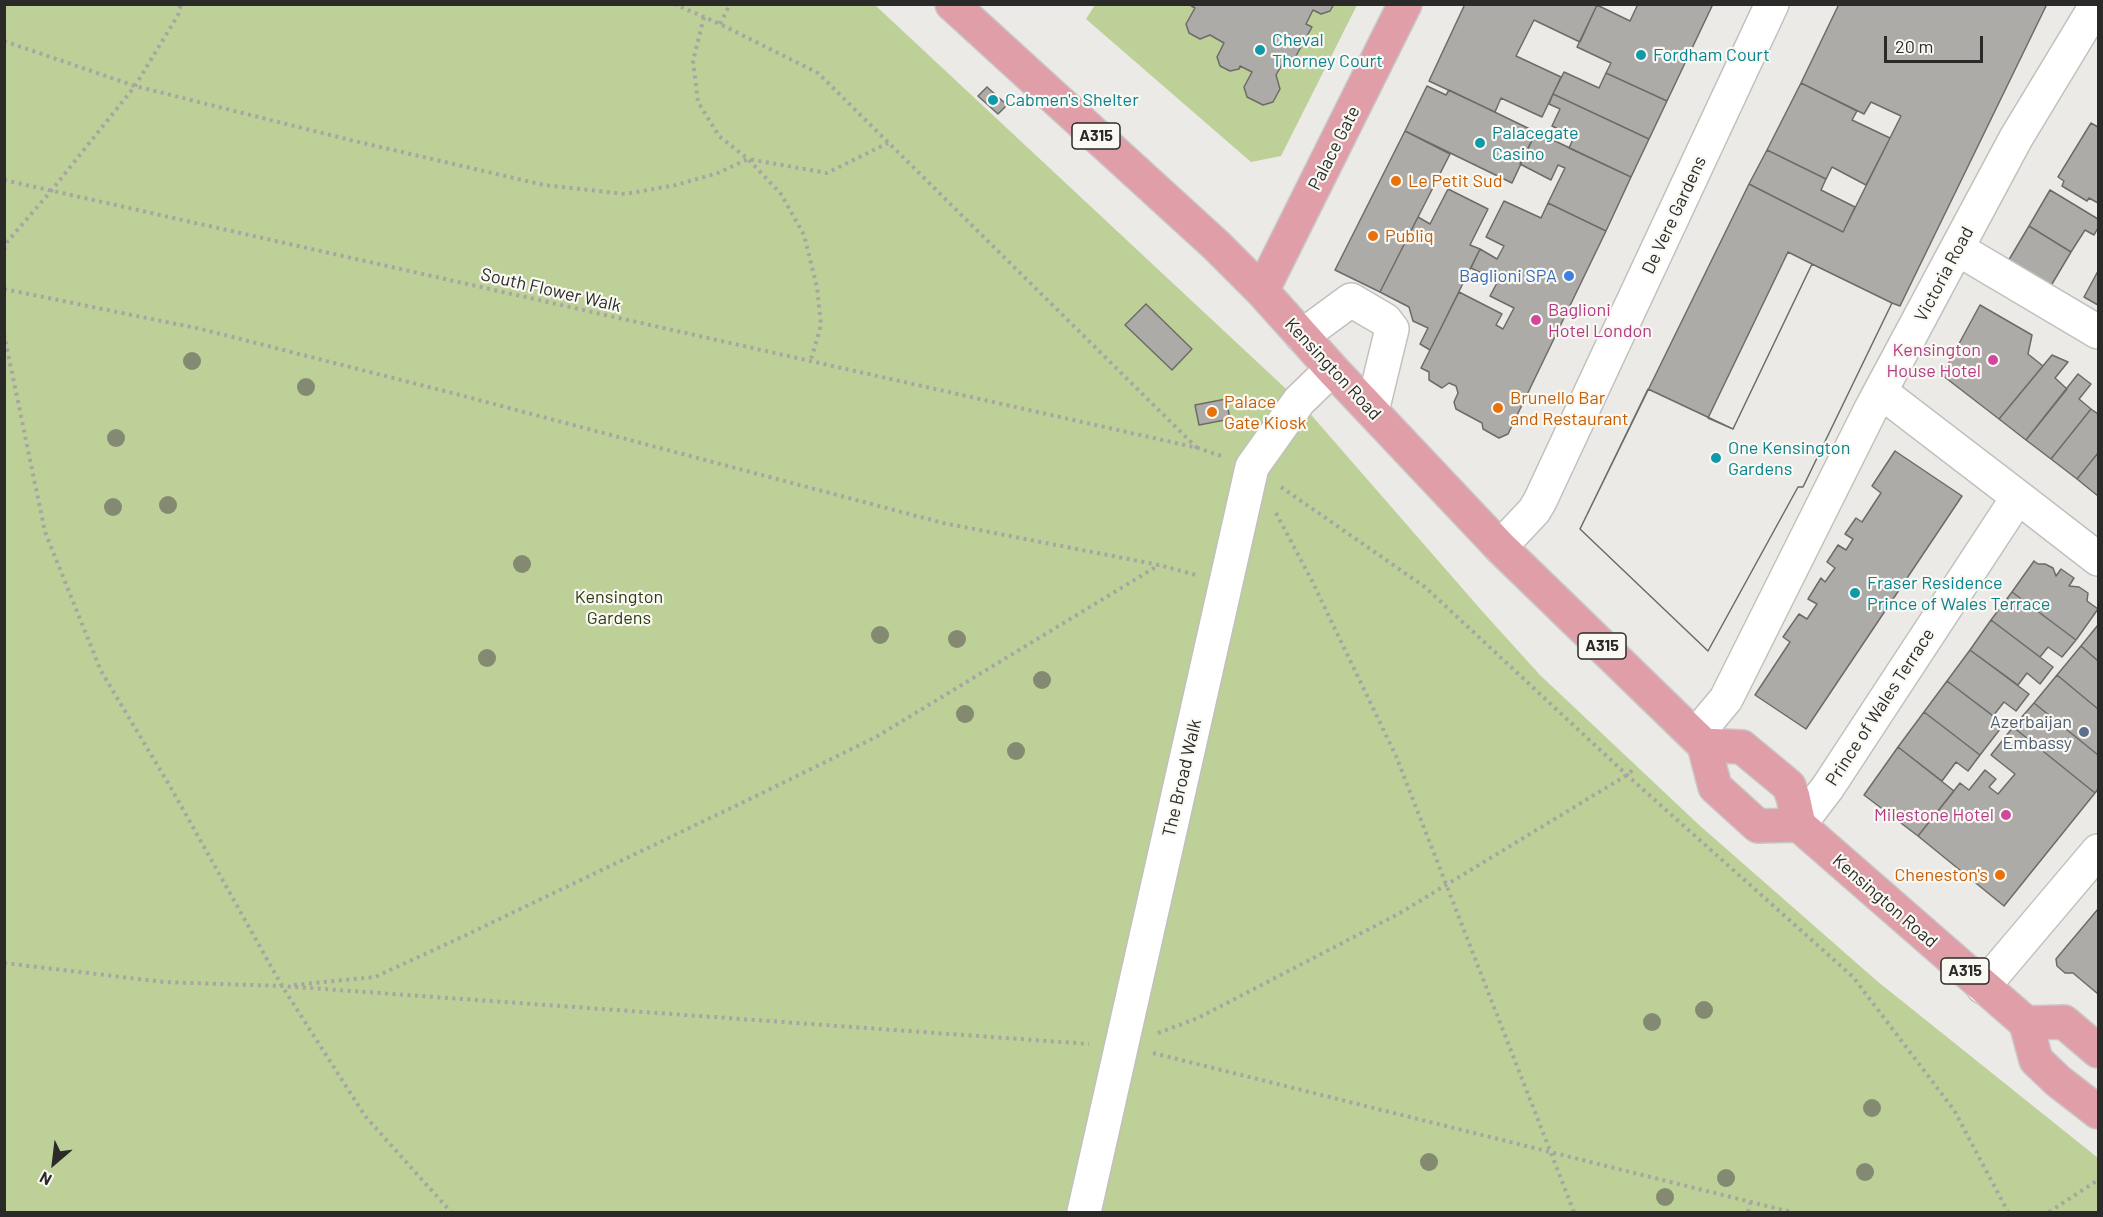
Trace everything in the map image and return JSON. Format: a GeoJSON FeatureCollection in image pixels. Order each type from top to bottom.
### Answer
{"type":"FeatureCollection","features":[{"type":"Feature","properties":{"kind":"main road","name":"Kensington Road"},"geometry":{"type":"LineString","coordinates":[[952,4],[1217,246],[1262,291],[1332,369],[1500,547],[1699,741]]}},
{"type":"Feature","properties":{"kind":"main road","name":"Palace Gate"},"geometry":{"type":"LineString","coordinates":[[1262,291],[1405,4]]}},
{"type":"Feature","properties":{"kind":"main road"},"geometry":{"type":"LineString","coordinates":[[1699,741],[1742,747],[1769,769],[1789,786],[1798,825],[1758,826],[1715,787],[1699,741]]}},
{"type":"Feature","properties":{"kind":"main road","name":"Kensington Road"},"geometry":{"type":"LineString","coordinates":[[1798,825],[2026,1023]]}},
{"type":"Feature","properties":{"kind":"main road"},"geometry":{"type":"LineString","coordinates":[[2098,1051],[2064,1022],[2026,1023],[2036,1060],[2058,1081],[2098,1112]]}},
{"type":"Feature","properties":{"kind":"street","name":"De Vere Gardens"},"geometry":{"type":"LineString","coordinates":[[1500,547],[1534,511],[1540,501],[1773,4]]}},
{"type":"Feature","properties":{"kind":"street","name":"Victoria Road"},"geometry":{"type":"LineString","coordinates":[[1699,741],[1726,699],[1881,392],[2021,129],[2097,4]]}},
{"type":"Feature","properties":{"kind":"street"},"geometry":{"type":"LineString","coordinates":[[1958,249],[2098,332]]}},
{"type":"Feature","properties":{"kind":"street"},"geometry":{"type":"LineString","coordinates":[[1302,336],[1351,300],[1385,320],[1392,329],[1372,411]]}},
{"type":"Feature","properties":{"kind":"street","name":"The Broad Walk"},"geometry":{"type":"LineString","coordinates":[[1084,1212],[1252,467],[1299,401],[1332,369]]}},
{"type":"Feature","properties":{"kind":"street"},"geometry":{"type":"LineString","coordinates":[[1881,392],[2098,559]]}},
{"type":"Feature","properties":{"kind":"street","name":"Prince of Wales Terrace"},"geometry":{"type":"LineString","coordinates":[[1798,825],[1828,787],[2018,497]]}},
{"type":"Feature","properties":{"kind":"street"},"geometry":{"type":"LineString","coordinates":[[1983,987],[2098,851]]}},
{"type":"Feature","properties":{"kind":"path"},"geometry":{"type":"LineString","coordinates":[[4,250],[7,242],[135,86],[178,15],[181,4]]}},
{"type":"Feature","properties":{"kind":"path"},"geometry":{"type":"LineString","coordinates":[[4,41],[135,86],[350,140],[544,185],[624,194],[676,185],[718,173],[748,159],[827,173],[888,143],[818,73],[720,24],[674,4]]}},
{"type":"Feature","properties":{"kind":"path"},"geometry":{"type":"LineString","coordinates":[[720,24],[730,4]]}},
{"type":"Feature","properties":{"kind":"path"},"geometry":{"type":"LineString","coordinates":[[704,17],[693,61],[698,102],[719,136],[748,159],[781,194],[804,235],[817,287],[821,325],[810,363]]}},
{"type":"Feature","properties":{"kind":"path","name":"South Flower Walk"},"geometry":{"type":"LineString","coordinates":[[4,180],[810,363],[1198,448],[888,143]]}},
{"type":"Feature","properties":{"kind":"path"},"geometry":{"type":"LineString","coordinates":[[4,289],[201,329],[943,523],[1159,565],[1225,583]]}},
{"type":"Feature","properties":{"kind":"path"},"geometry":{"type":"LineString","coordinates":[[4,334],[45,532],[101,671],[171,788],[282,986],[365,1116],[451,1212]]}},
{"type":"Feature","properties":{"kind":"path"},"geometry":{"type":"LineString","coordinates":[[1252,467],[1425,587],[1627,776],[1853,977],[1954,1110],[2008,1212]]}},
{"type":"Feature","properties":{"kind":"path"},"geometry":{"type":"LineString","coordinates":[[1252,467],[1312,581],[1396,756],[1575,1212]]}},
{"type":"Feature","properties":{"kind":"path"},"geometry":{"type":"LineString","coordinates":[[282,986],[375,977],[496,921],[876,737],[1159,565]]}},
{"type":"Feature","properties":{"kind":"path"},"geometry":{"type":"LineString","coordinates":[[1122,1046],[1198,1018],[1400,913],[1627,776],[1634,768]]}},
{"type":"Feature","properties":{"kind":"path"},"geometry":{"type":"LineString","coordinates":[[4,963],[164,982],[282,986],[1122,1046],[1791,1212]]}},
{"type":"Feature","properties":{"kind":"path"},"geometry":{"type":"LineString","coordinates":[[2049,1212],[2098,1180]]}},
{"type":"Feature","properties":{"kind":"path"},"geometry":{"type":"LineString","coordinates":[[1748,1212],[1750,1203]]}},
{"type":"Feature","properties":{"kind":"green space","name":"Kensington Gardens"},"geometry":{"type":"Polygon","coordinates":[[[5,4],[875,5],[1299,401],[1540,675],[1698,824],[1877,981],[2098,1158],[2098,1212],[5,1212],[5,4]]]}},
{"type":"Feature","properties":{"kind":"green space"},"geometry":{"type":"Polygon","coordinates":[[[1095,5],[1188,5],[1195,8],[1186,24],[1189,33],[1200,39],[1210,35],[1224,43],[1217,57],[1220,66],[1230,71],[1239,69],[1240,66],[1252,72],[1244,87],[1247,97],[1263,105],[1273,102],[1280,89],[1276,75],[1284,61],[1292,64],[1312,27],[1306,24],[1313,10],[1321,14],[1330,11],[1334,5],[1357,5],[1281,156],[1251,162],[1086,19],[1095,5]]]}},
{"type":"Feature","properties":{"kind":"building","name":"Cheval Thorney Court"},"geometry":{"type":"Polygon","coordinates":[[[1188,4],[1334,4],[1330,11],[1321,14],[1313,10],[1306,24],[1312,27],[1291,65],[1284,61],[1276,75],[1280,89],[1273,102],[1263,105],[1247,97],[1244,87],[1252,72],[1240,66],[1239,69],[1230,71],[1220,66],[1217,57],[1224,43],[1210,35],[1200,39],[1189,33],[1186,24],[1195,8],[1188,4]]]}},
{"type":"Feature","properties":{"kind":"building"},"geometry":{"type":"Polygon","coordinates":[[[1465,4],[1597,5],[1580,42],[1534,20],[1516,56],[1561,77],[1542,117],[1501,98],[1495,112],[1429,81],[1465,4]]]}},
{"type":"Feature","properties":{"kind":"building","name":"Fordham Court"},"geometry":{"type":"Polygon","coordinates":[[[1638,4],[1713,4],[1667,101],[1606,73],[1611,63],[1577,47],[1597,5],[1630,21],[1638,4]]]}},
{"type":"Feature","properties":{"kind":"building"},"geometry":{"type":"Polygon","coordinates":[[[1839,4],[2047,4],[1900,306],[1892,303],[1803,487],[1798,487],[1708,651],[1580,529],[1749,184],[1843,232],[1901,116],[1871,102],[1864,114],[1801,83],[1839,4]],[[1788,252],[1708,418],[1733,429],[1812,264],[1788,252]]]}},
{"type":"Feature","properties":{"kind":"building"},"geometry":{"type":"Polygon","coordinates":[[[1564,72],[1599,88],[1606,73],[1667,101],[1649,139],[1553,94],[1564,72]]]}},
{"type":"Feature","properties":{"kind":"building"},"geometry":{"type":"Polygon","coordinates":[[[1801,83],[1857,111],[1852,120],[1890,138],[1866,185],[1832,167],[1826,179],[1767,150],[1801,83]]]}},
{"type":"Feature","properties":{"kind":"building","name":"Palacegate Casino"},"geometry":{"type":"Polygon","coordinates":[[[1427,86],[1446,95],[1449,90],[1536,132],[1512,183],[1405,131],[1427,86]]]}},
{"type":"Feature","properties":{"kind":"building","name":"Cabmen's Shelter"},"geometry":{"type":"Polygon","coordinates":[[[987,87],[1007,105],[998,114],[978,96],[987,87]]]}},
{"type":"Feature","properties":{"kind":"building"},"geometry":{"type":"Polygon","coordinates":[[[1553,94],[1649,139],[1631,177],[1569,148],[1574,137],[1552,126],[1560,109],[1549,104],[1553,94]]]}},
{"type":"Feature","properties":{"kind":"building"},"geometry":{"type":"Polygon","coordinates":[[[2091,123],[2098,127],[2098,203],[2089,198],[2087,201],[2062,186],[2064,181],[2058,177],[2091,123]]]}},
{"type":"Feature","properties":{"kind":"building"},"geometry":{"type":"Polygon","coordinates":[[[1405,131],[1450,154],[1380,292],[1335,270],[1405,131]]]}},
{"type":"Feature","properties":{"kind":"building"},"geometry":{"type":"Polygon","coordinates":[[[1536,132],[1631,177],[1606,231],[1548,203],[1565,168],[1558,165],[1551,180],[1520,164],[1536,132]]]}},
{"type":"Feature","properties":{"kind":"building"},"geometry":{"type":"Polygon","coordinates":[[[1767,150],[1826,179],[1821,190],[1855,207],[1843,232],[1749,184],[1767,150]]]}},
{"type":"Feature","properties":{"kind":"building"},"geometry":{"type":"Polygon","coordinates":[[[1448,189],[1488,209],[1470,245],[1480,249],[1430,350],[1420,344],[1428,328],[1413,321],[1409,307],[1380,292],[1418,217],[1430,224],[1448,189]]]}},
{"type":"Feature","properties":{"kind":"building"},"geometry":{"type":"Polygon","coordinates":[[[2050,190],[2098,219],[2098,228],[2094,235],[2085,230],[2071,252],[2029,226],[2050,190]]]}},
{"type":"Feature","properties":{"kind":"building","name":"Baglioni Hotel London"},"geometry":{"type":"Polygon","coordinates":[[[1504,201],[1541,218],[1548,203],[1606,231],[1508,434],[1499,438],[1483,429],[1482,423],[1456,409],[1454,402],[1458,393],[1456,386],[1449,383],[1442,388],[1429,380],[1429,372],[1421,368],[1459,292],[1502,314],[1496,325],[1503,329],[1514,308],[1490,296],[1498,281],[1471,268],[1480,249],[1497,259],[1504,246],[1486,237],[1504,201]]]}},
{"type":"Feature","properties":{"kind":"building"},"geometry":{"type":"Polygon","coordinates":[[[2029,226],[2071,252],[2049,289],[2007,263],[2029,226]]]}},
{"type":"Feature","properties":{"kind":"building","name":"One Kensington Gardens"},"geometry":{"type":"Polygon","coordinates":[[[1812,264],[1892,303],[1803,487],[1798,487],[1708,651],[1580,529],[1648,389],[1733,429],[1812,264]]]}},
{"type":"Feature","properties":{"kind":"building"},"geometry":{"type":"Polygon","coordinates":[[[2098,271],[2098,305],[2084,297],[2098,271]]]}},
{"type":"Feature","properties":{"kind":"building"},"geometry":{"type":"Polygon","coordinates":[[[1146,304],[1192,349],[1172,370],[1125,325],[1146,304]]]}},
{"type":"Feature","properties":{"kind":"building","name":"Kensington House Hotel"},"geometry":{"type":"Polygon","coordinates":[[[1980,305],[2032,335],[2028,354],[2043,366],[1999,419],[1942,375],[1980,305]]]}},
{"type":"Feature","properties":{"kind":"building"},"geometry":{"type":"Polygon","coordinates":[[[2052,355],[2068,362],[2055,378],[2067,389],[2026,440],[1999,419],[2052,355]]]}},
{"type":"Feature","properties":{"kind":"building"},"geometry":{"type":"Polygon","coordinates":[[[2078,374],[2091,384],[2079,399],[2091,409],[2051,459],[2026,440],[2078,374]]]}},
{"type":"Feature","properties":{"kind":"building","name":"Palace Gate Kiosk"},"geometry":{"type":"Polygon","coordinates":[[[1226,399],[1230,419],[1199,425],[1195,405],[1226,399]]]}},
{"type":"Feature","properties":{"kind":"building"},"geometry":{"type":"Polygon","coordinates":[[[2091,409],[2098,414],[2098,453],[2077,479],[2051,459],[2091,409]]]}},
{"type":"Feature","properties":{"kind":"building","name":"Fraser Residence Prince of Wales Terrace"},"geometry":{"type":"Polygon","coordinates":[[[1895,451],[1962,496],[1806,729],[1755,695],[1790,642],[1783,637],[1799,614],[1807,619],[1817,604],[1808,599],[1821,578],[1825,582],[1835,568],[1827,562],[1838,545],[1846,550],[1853,539],[1845,534],[1856,518],[1862,522],[1881,493],[1872,486],[1895,451]]]}},
{"type":"Feature","properties":{"kind":"building"},"geometry":{"type":"Polygon","coordinates":[[[2098,453],[2098,496],[2077,479],[2098,453]]]}},
{"type":"Feature","properties":{"kind":"building"},"geometry":{"type":"Polygon","coordinates":[[[2034,561],[2053,568],[2056,576],[2061,569],[2074,578],[2069,586],[2079,587],[2088,593],[2087,601],[2098,609],[2076,640],[2012,592],[2034,561]]]}},
{"type":"Feature","properties":{"kind":"building"},"geometry":{"type":"Polygon","coordinates":[[[2012,592],[2076,640],[2062,657],[2048,647],[2040,657],[1991,620],[2012,592]]]}},
{"type":"Feature","properties":{"kind":"building"},"geometry":{"type":"Polygon","coordinates":[[[1991,620],[2053,667],[2040,684],[2027,673],[2018,685],[1970,650],[1991,620]]]}},
{"type":"Feature","properties":{"kind":"building"},"geometry":{"type":"Polygon","coordinates":[[[2098,625],[2098,661],[2081,646],[2098,625]]]}},
{"type":"Feature","properties":{"kind":"building"},"geometry":{"type":"Polygon","coordinates":[[[2081,646],[2098,661],[2098,709],[2057,675],[2081,646]]]}},
{"type":"Feature","properties":{"kind":"building"},"geometry":{"type":"Polygon","coordinates":[[[1970,650],[2029,694],[2016,711],[2004,702],[1993,716],[1947,681],[1970,650]]]}},
{"type":"Feature","properties":{"kind":"building","name":"Azerbaijan Embassy"},"geometry":{"type":"Polygon","coordinates":[[[2057,675],[2098,709],[2098,755],[2034,703],[2057,675]]]}},
{"type":"Feature","properties":{"kind":"building"},"geometry":{"type":"Polygon","coordinates":[[[1947,681],[2004,724],[1980,755],[1924,712],[1947,681]]]}},
{"type":"Feature","properties":{"kind":"building"},"geometry":{"type":"Polygon","coordinates":[[[2034,703],[2098,755],[2098,789],[2095,793],[2013,727],[2034,703]]]}},
{"type":"Feature","properties":{"kind":"building"},"geometry":{"type":"Polygon","coordinates":[[[1924,712],[1980,755],[1968,771],[1956,762],[1942,781],[1898,747],[1924,712]]]}},
{"type":"Feature","properties":{"kind":"building","name":"Milestone Hotel"},"geometry":{"type":"Polygon","coordinates":[[[2013,727],[2095,793],[2004,906],[1918,836],[1960,783],[1969,790],[1985,770],[1996,779],[1989,787],[1998,794],[2015,774],[1991,755],[2013,727]]]}},
{"type":"Feature","properties":{"kind":"building"},"geometry":{"type":"Polygon","coordinates":[[[1898,747],[1954,791],[1918,836],[1864,795],[1898,747]]]}},
{"type":"Feature","properties":{"kind":"building"},"geometry":{"type":"Polygon","coordinates":[[[2098,909],[2098,994],[2073,973],[2065,973],[2057,966],[2056,959],[2098,909]]]}},
{"type":"Feature","properties":{"kind":"place","name":"Cheval Thorney Court"},"geometry":{"type":"Point","coordinates":[1260,50]}},
{"type":"Feature","properties":{"kind":"place","name":"Fordham Court"},"geometry":{"type":"Point","coordinates":[1641,55]}},
{"type":"Feature","properties":{"kind":"place","name":"Cabmen's Shelter"},"geometry":{"type":"Point","coordinates":[993,100]}},
{"type":"Feature","properties":{"kind":"place","name":"Palacegate Casino"},"geometry":{"type":"Point","coordinates":[1480,143]}},
{"type":"Feature","properties":{"kind":"place","name":"Le Petit Sud"},"geometry":{"type":"Point","coordinates":[1396,181]}},
{"type":"Feature","properties":{"kind":"place","name":"Publiq"},"geometry":{"type":"Point","coordinates":[1373,236]}},
{"type":"Feature","properties":{"kind":"place","name":"Baglioni SPA"},"geometry":{"type":"Point","coordinates":[1569,276]}},
{"type":"Feature","properties":{"kind":"place","name":"Baglioni Hotel London"},"geometry":{"type":"Point","coordinates":[1536,320]}},
{"type":"Feature","properties":{"kind":"place","name":"Kensington House Hotel"},"geometry":{"type":"Point","coordinates":[1993,360]}},
{"type":"Feature","properties":{"kind":"place","name":"Brunello Bar and Restaurant"},"geometry":{"type":"Point","coordinates":[1498,408]}},
{"type":"Feature","properties":{"kind":"place","name":"Palace Gate Kiosk"},"geometry":{"type":"Point","coordinates":[1212,412]}},
{"type":"Feature","properties":{"kind":"place","name":"One Kensington Gardens"},"geometry":{"type":"Point","coordinates":[1716,458]}},
{"type":"Feature","properties":{"kind":"place","name":"Fraser Residence Prince of Wales Terrace"},"geometry":{"type":"Point","coordinates":[1855,593]}},
{"type":"Feature","properties":{"kind":"place","name":"Azerbaijan Embassy"},"geometry":{"type":"Point","coordinates":[2084,732]}},
{"type":"Feature","properties":{"kind":"place","name":"Milestone Hotel"},"geometry":{"type":"Point","coordinates":[2006,815]}},
{"type":"Feature","properties":{"kind":"place","name":"Cheneston's"},"geometry":{"type":"Point","coordinates":[2000,875]}}]}
